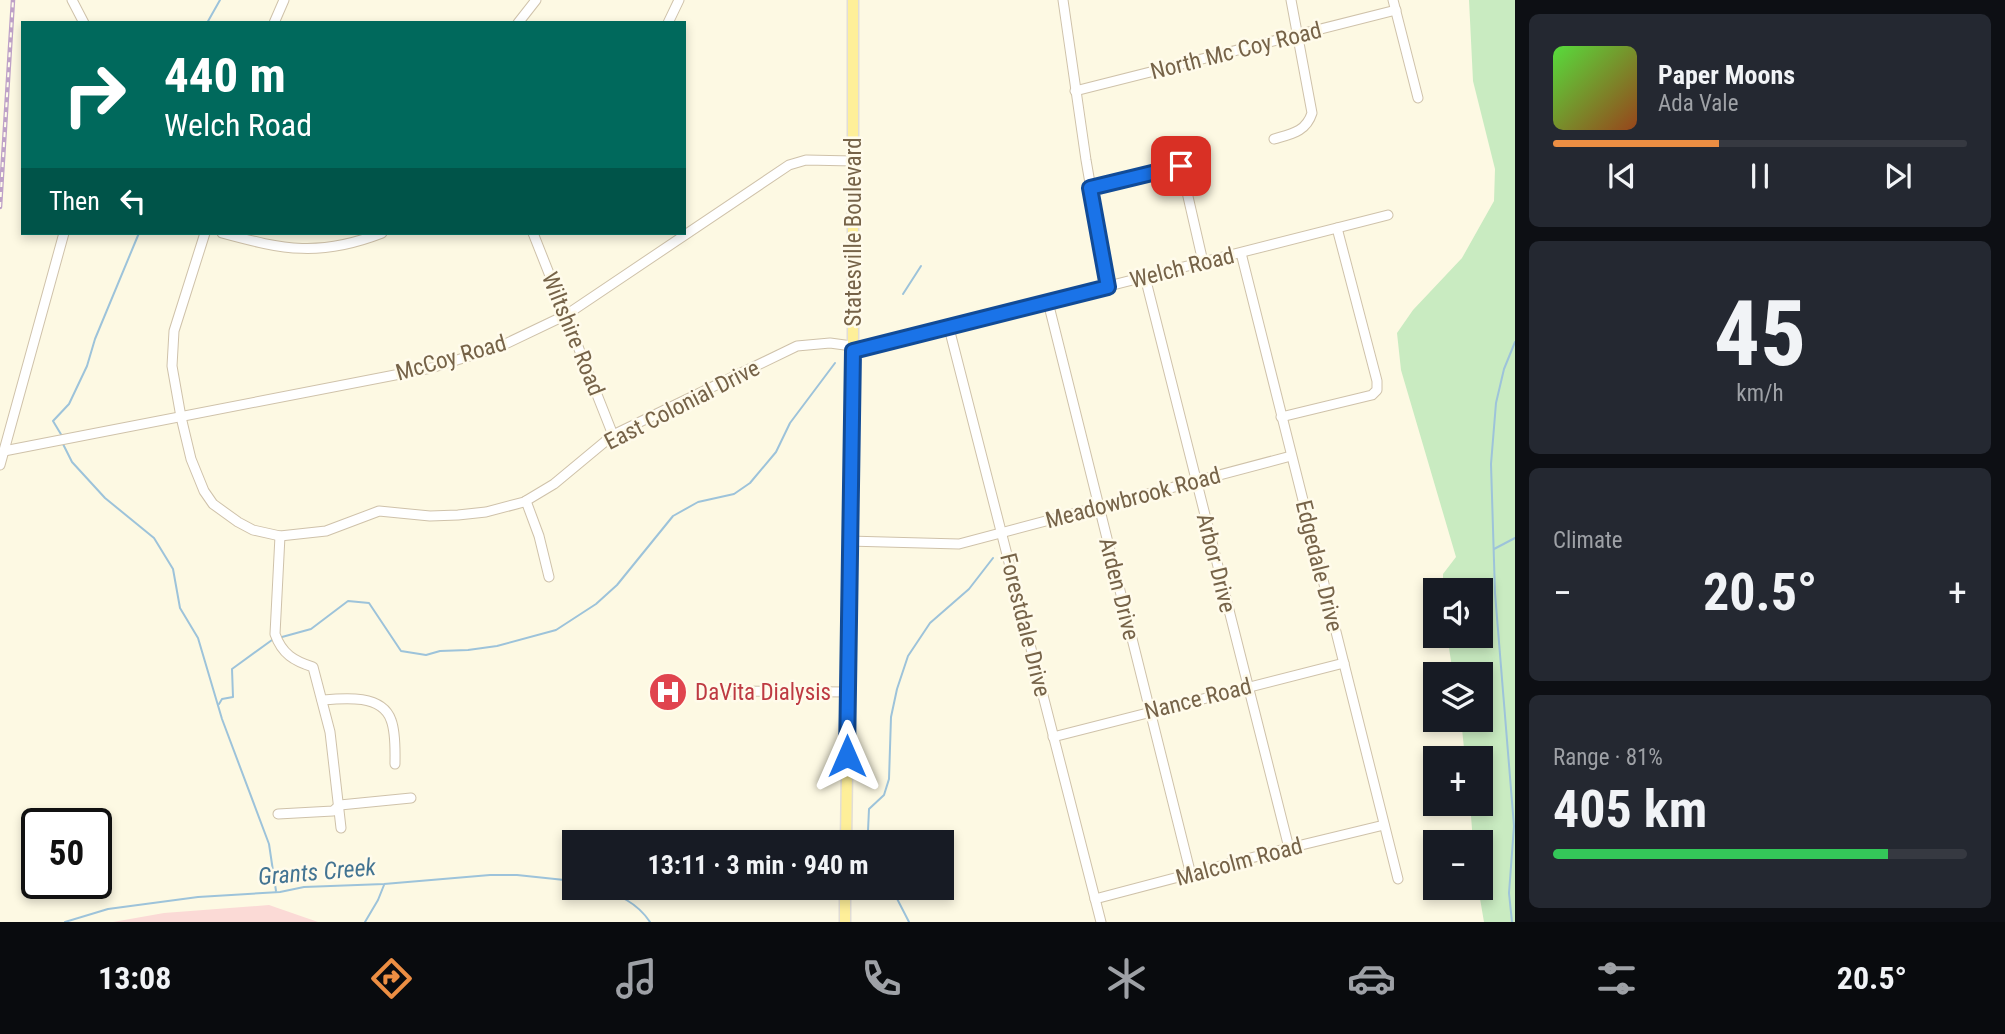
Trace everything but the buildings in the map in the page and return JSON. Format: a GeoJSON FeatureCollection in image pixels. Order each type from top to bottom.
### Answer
{"type":"FeatureCollection","features":[{"type":"Feature","properties":{"kind":"main road","name":"Statesville Boulevard"},"geometry":{"type":"LineString","coordinates":[[846,830],[848,541],[853,348],[853,0]]}},
{"type":"Feature","properties":{"kind":"main road"},"geometry":{"type":"LineString","coordinates":[[845,900],[845,922]]}},
{"type":"Feature","properties":{"kind":"street"},"geometry":{"type":"LineString","coordinates":[[72,0],[83,21]]}},
{"type":"Feature","properties":{"kind":"street"},"geometry":{"type":"LineString","coordinates":[[275,21],[284,0]]}},
{"type":"Feature","properties":{"kind":"street"},"geometry":{"type":"LineString","coordinates":[[520,21],[536,0]]}},
{"type":"Feature","properties":{"kind":"street"},"geometry":{"type":"LineString","coordinates":[[669,21],[679,0]]}},
{"type":"Feature","properties":{"kind":"street"},"geometry":{"type":"LineString","coordinates":[[1063,0],[1090,188],[1108,287]]}},
{"type":"Feature","properties":{"kind":"street"},"geometry":{"type":"LineString","coordinates":[[1274,139],[1295,134],[1304,128],[1312,113],[1291,0]]}},
{"type":"Feature","properties":{"kind":"street"},"geometry":{"type":"LineString","coordinates":[[1393,0],[1418,98]]}},
{"type":"Feature","properties":{"kind":"street","name":"North Mc Coy Road"},"geometry":{"type":"LineString","coordinates":[[1075,91],[1396,10]]}},
{"type":"Feature","properties":{"kind":"street","name":"McCoy Road"},"geometry":{"type":"LineString","coordinates":[[686,234],[789,165],[806,160],[853,161]]}},
{"type":"Feature","properties":{"kind":"street"},"geometry":{"type":"LineString","coordinates":[[1090,188],[1181,166],[1203,262]]}},
{"type":"Feature","properties":{"kind":"street","name":"Welch Road"},"geometry":{"type":"LineString","coordinates":[[853,348],[949,328],[1388,215]]}},
{"type":"Feature","properties":{"kind":"street"},"geometry":{"type":"LineString","coordinates":[[1281,417],[1372,395],[1377,390],[1377,381],[1337,228]]}},
{"type":"Feature","properties":{"kind":"street"},"geometry":{"type":"LineString","coordinates":[[0,464],[63,235]]}},
{"type":"Feature","properties":{"kind":"street","name":"East Colonial Drive"},"geometry":{"type":"LineString","coordinates":[[204,235],[173,339],[172,366],[181,417],[197,477],[213,503],[253,530],[280,536],[303,536],[326,531],[379,511],[429,516],[458,515],[486,512],[526,501],[554,484],[613,435],[797,346],[830,343],[853,348]]}},
{"type":"Feature","properties":{"kind":"street"},"geometry":{"type":"LineString","coordinates":[[229,235],[272,247],[300,249],[340,246],[376,235]]}},
{"type":"Feature","properties":{"kind":"street","name":"Wiltshire Road"},"geometry":{"type":"LineString","coordinates":[[534,235],[613,435]]}},
{"type":"Feature","properties":{"kind":"street","name":"McCoy Road"},"geometry":{"type":"LineString","coordinates":[[4,451],[431,368],[499,347],[566,315],[685,235]]}},
{"type":"Feature","properties":{"kind":"street","name":"Edgedale Drive"},"geometry":{"type":"LineString","coordinates":[[1241,253],[1398,879]]}},
{"type":"Feature","properties":{"kind":"street","name":"Arbor Drive"},"geometry":{"type":"LineString","coordinates":[[1145,277],[1246,687],[1289,848]]}},
{"type":"Feature","properties":{"kind":"street","name":"Arden Drive"},"geometry":{"type":"LineString","coordinates":[[1048,302],[1191,875]]}},
{"type":"Feature","properties":{"kind":"street","name":"Forestdale Drive"},"geometry":{"type":"LineString","coordinates":[[949,328],[1101,922]]}},
{"type":"Feature","properties":{"kind":"street","name":"Meadowbrook Road"},"geometry":{"type":"LineString","coordinates":[[848,541],[960,544],[1291,456]]}},
{"type":"Feature","properties":{"kind":"street"},"geometry":{"type":"LineString","coordinates":[[526,501],[540,536],[549,577]]}},
{"type":"Feature","properties":{"kind":"street"},"geometry":{"type":"LineString","coordinates":[[280,536],[275,634],[279,645],[295,661],[313,667],[330,732],[341,828]]}},
{"type":"Feature","properties":{"kind":"street","name":"Nance Road"},"geometry":{"type":"LineString","coordinates":[[1053,737],[1344,663]]}},
{"type":"Feature","properties":{"kind":"street"},"geometry":{"type":"LineString","coordinates":[[724,691],[848,692]]}},
{"type":"Feature","properties":{"kind":"street"},"geometry":{"type":"LineString","coordinates":[[321,700],[341,698],[371,701],[380,706],[392,720],[396,764]]}},
{"type":"Feature","properties":{"kind":"street"},"geometry":{"type":"LineString","coordinates":[[278,814],[333,811],[340,805],[411,798]]}},
{"type":"Feature","properties":{"kind":"street","name":"Malcolm Road"},"geometry":{"type":"LineString","coordinates":[[1095,899],[1384,825]]}},
{"type":"Feature","properties":{"kind":"shaded area"},"geometry":{"type":"Polygon","coordinates":[[[269,905],[318,922],[113,922],[164,913],[269,905]]]}},
{"type":"Feature","properties":{"kind":"green space"},"geometry":{"type":"Polygon","coordinates":[[[1469,0],[1515,0],[1515,922],[1484,922],[1480,900],[1493,900],[1493,830],[1472,830],[1471,816],[1493,816],[1493,746],[1464,746],[1462,732],[1493,732],[1493,662],[1451,662],[1449,648],[1493,648],[1493,578],[1443,578],[1443,574],[1456,557],[1401,370],[1397,333],[1413,310],[1462,258],[1494,201],[1495,169],[1473,81],[1469,0]]]}},
{"type":"Feature","properties":{"kind":"waterway"},"geometry":{"type":"LineString","coordinates":[[208,21],[220,0]]}},
{"type":"Feature","properties":{"kind":"waterway"},"geometry":{"type":"LineString","coordinates":[[62,436],[53,421],[69,404],[87,366],[95,339],[138,235]]}},
{"type":"Feature","properties":{"kind":"waterway"},"geometry":{"type":"LineString","coordinates":[[903,294],[921,266]]}},
{"type":"Feature","properties":{"kind":"waterway"},"geometry":{"type":"LineString","coordinates":[[1512,922],[1509,893],[1514,826],[1495,593],[1491,464],[1496,403],[1504,369],[1515,342]]}},
{"type":"Feature","properties":{"kind":"waterway"},"geometry":{"type":"LineString","coordinates":[[282,637],[311,629],[348,601],[369,603],[401,651],[426,655],[440,651],[497,646],[556,630],[596,604],[617,585],[673,516],[698,502],[734,494],[750,483],[776,452],[790,423],[835,363]]}},
{"type":"Feature","properties":{"kind":"waterway"},"geometry":{"type":"LineString","coordinates":[[63,444],[72,462],[105,498],[154,538],[173,569],[180,608],[198,638],[222,719],[269,844],[276,891]]}},
{"type":"Feature","properties":{"kind":"waterway"},"geometry":{"type":"LineString","coordinates":[[1494,549],[1515,538]]}},
{"type":"Feature","properties":{"kind":"waterway"},"geometry":{"type":"LineString","coordinates":[[868,830],[869,809],[884,795],[889,779],[891,717],[908,656],[930,623],[969,589],[993,558]]}},
{"type":"Feature","properties":{"kind":"waterway"},"geometry":{"type":"LineString","coordinates":[[219,704],[222,699],[233,697],[232,669],[272,640]]}},
{"type":"Feature","properties":{"kind":"waterway","name":"Grants Creek"},"geometry":{"type":"LineString","coordinates":[[65,922],[108,909],[198,897],[280,892],[304,887],[384,884],[490,875],[562,880]]}},
{"type":"Feature","properties":{"kind":"waterway"},"geometry":{"type":"LineString","coordinates":[[365,922],[384,885]]}},
{"type":"Feature","properties":{"kind":"waterway","name":"Grants Creek"},"geometry":{"type":"LineString","coordinates":[[626,900],[650,922]]}},
{"type":"Feature","properties":{"kind":"waterway"},"geometry":{"type":"LineString","coordinates":[[898,900],[909,922]]}},
{"type":"Feature","properties":{"kind":"railway"},"geometry":{"type":"LineString","coordinates":[[0,207],[13,0]]}},
{"type":"Feature","properties":{"kind":"place","name":"DaVita Dialysis"},"geometry":{"type":"Point","coordinates":[668,692]}},
{"type":"Feature","properties":{"kind":"route"},"geometry":{"type":"LineString","coordinates":[[847,756],[848,541],[853,351],[1108,287],[1090,188],[1181,166]]}}]}
